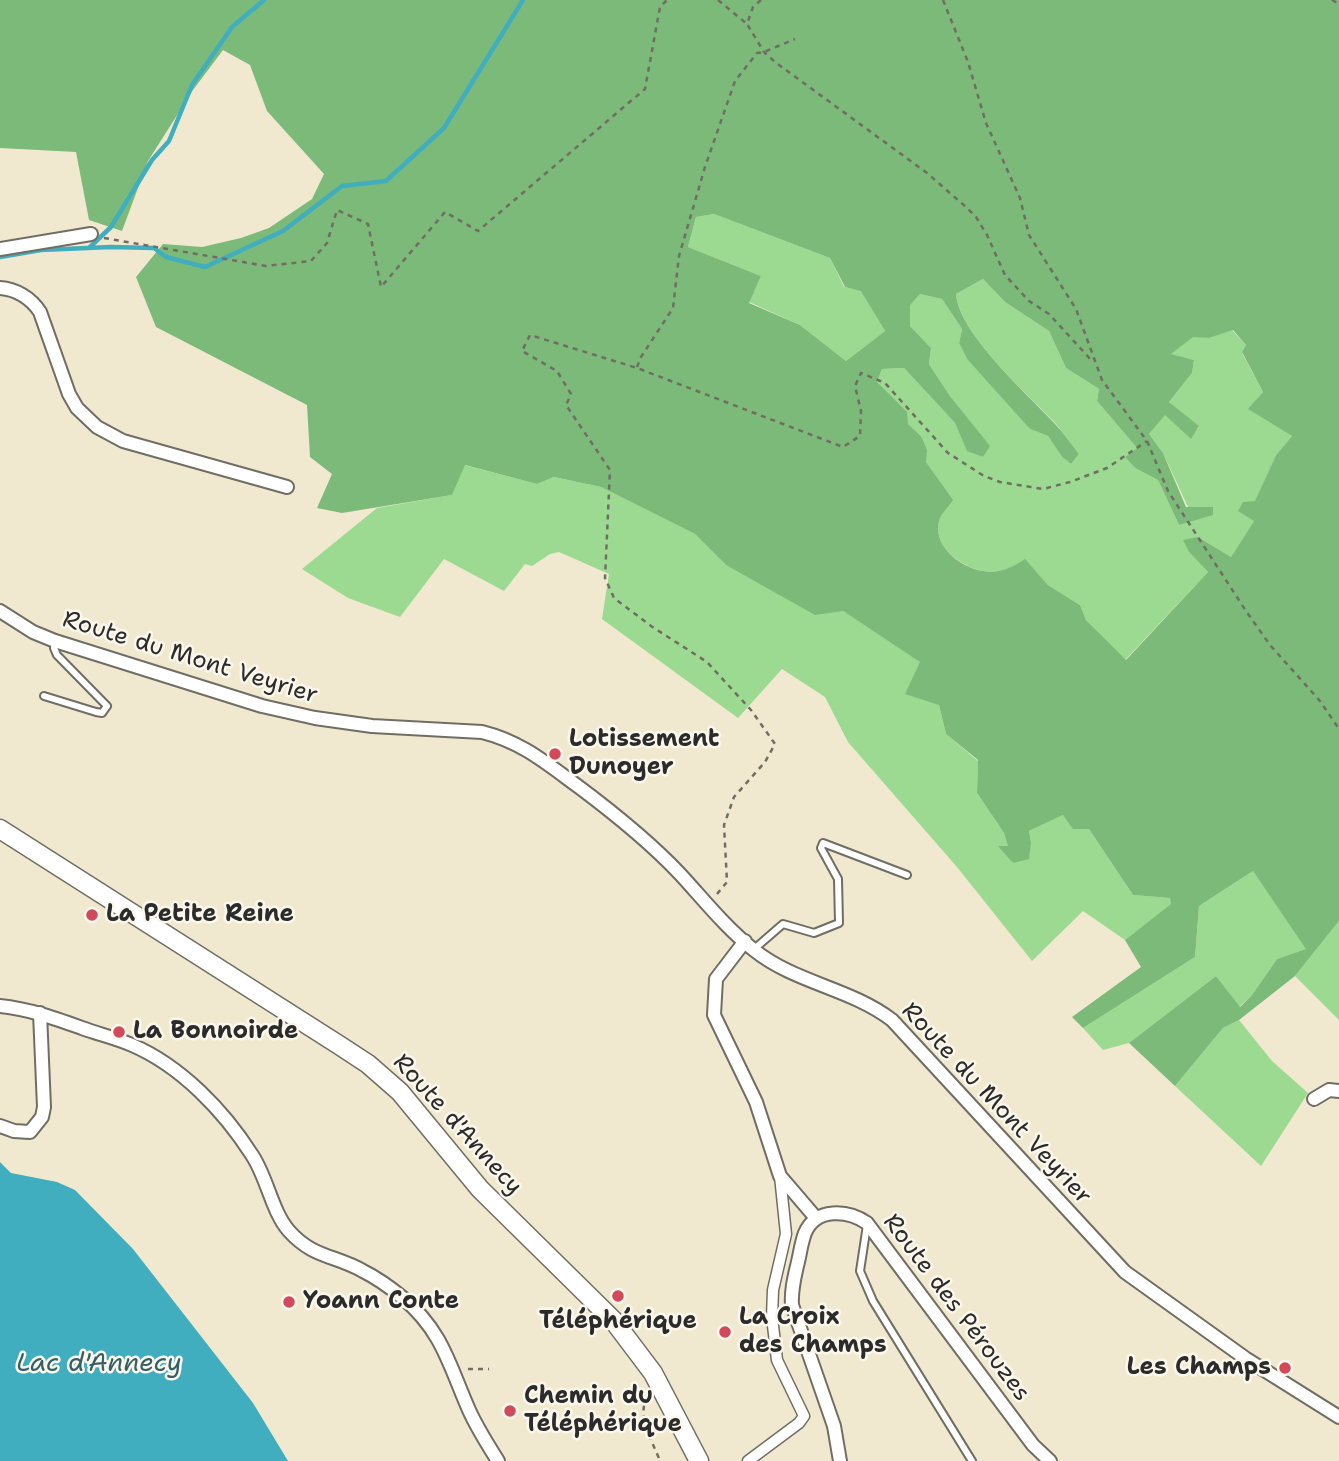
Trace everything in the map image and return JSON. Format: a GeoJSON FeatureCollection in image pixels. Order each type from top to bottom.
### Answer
{"type":"FeatureCollection","features":[{"type":"Feature","properties":{"kind":"main road","name":"Route d'Annecy"},"geometry":{"type":"LineString","coordinates":[[0,829],[368,1064],[400,1092],[480,1189],[593,1299],[631,1342],[663,1391],[699,1461]]}},
{"type":"Feature","properties":{"kind":"street"},"geometry":{"type":"LineString","coordinates":[[0,248],[87,234]]}},
{"type":"Feature","properties":{"kind":"street"},"geometry":{"type":"LineString","coordinates":[[0,288],[20,293],[34,302],[69,394],[77,408],[97,428],[123,441],[287,487]]}},
{"type":"Feature","properties":{"kind":"street","name":"Route du Mont Veyrier"},"geometry":{"type":"LineString","coordinates":[[0,611],[33,632],[55,641],[262,706],[315,718],[372,726],[468,730],[503,737],[540,758],[635,829],[749,945],[780,968],[863,1002],[892,1020],[1125,1272],[1245,1358],[1339,1417]]}},
{"type":"Feature","properties":{"kind":"street"},"geometry":{"type":"LineString","coordinates":[[748,1461],[802,1421],[804,1416],[776,1356],[771,1312],[773,1290],[786,1234],[780,1176],[756,1102],[714,1015],[716,979],[749,945]]}},
{"type":"Feature","properties":{"kind":"street"},"geometry":{"type":"LineString","coordinates":[[0,1006],[40,1013],[132,1045],[154,1057],[193,1086],[235,1129],[255,1159],[288,1229],[311,1250],[363,1270],[401,1297],[438,1338],[454,1370],[470,1413],[498,1461]]}},
{"type":"Feature","properties":{"kind":"street"},"geometry":{"type":"LineString","coordinates":[[0,1126],[14,1131],[30,1132],[42,1117],[44,1107],[40,1013]]}},
{"type":"Feature","properties":{"kind":"street"},"geometry":{"type":"LineString","coordinates":[[1314,1099],[1329,1090],[1339,1091]]}},
{"type":"Feature","properties":{"kind":"street"},"geometry":{"type":"LineString","coordinates":[[780,1176],[816,1219],[804,1233],[791,1294],[792,1305],[834,1426],[840,1461]]}},
{"type":"Feature","properties":{"kind":"street","name":"Route des Pérouzes"},"geometry":{"type":"LineString","coordinates":[[816,1219],[833,1213],[847,1213],[867,1223],[1033,1445],[1050,1461]]}},
{"type":"Feature","properties":{"kind":"lane"},"geometry":{"type":"LineString","coordinates":[[44,696],[102,713],[107,706],[57,655],[55,641]]}},
{"type":"Feature","properties":{"kind":"lane"},"geometry":{"type":"LineString","coordinates":[[749,945],[783,924],[814,933],[839,923],[838,879],[821,848],[823,844],[907,875]]}},
{"type":"Feature","properties":{"kind":"lane"},"geometry":{"type":"LineString","coordinates":[[867,1223],[860,1271],[873,1301],[972,1461]]}},
{"type":"Feature","properties":{"kind":"path"},"geometry":{"type":"LineString","coordinates":[[87,234],[266,266],[311,261],[327,243],[337,210],[368,225],[381,287],[445,212],[478,231],[645,89],[660,7],[667,0]]}},
{"type":"Feature","properties":{"kind":"path"},"geometry":{"type":"LineString","coordinates":[[718,0],[747,24],[764,52],[789,74],[927,173],[966,207],[987,235],[1005,275],[1029,301],[1049,314],[1096,364]]}},
{"type":"Feature","properties":{"kind":"path"},"geometry":{"type":"LineString","coordinates":[[747,24],[753,7],[761,0]]}},
{"type":"Feature","properties":{"kind":"path"},"geometry":{"type":"LineString","coordinates":[[943,0],[968,62],[986,123],[1020,198],[1030,235],[1076,309],[1101,380],[1147,441],[1168,491],[1246,611],[1270,645],[1320,701],[1339,729]]}},
{"type":"Feature","properties":{"kind":"path"},"geometry":{"type":"LineString","coordinates":[[1332,0],[1339,4]]}},
{"type":"Feature","properties":{"kind":"path"},"geometry":{"type":"LineString","coordinates":[[637,368],[641,357],[673,308],[679,256],[705,167],[735,81],[757,53],[795,39]]}},
{"type":"Feature","properties":{"kind":"path"},"geometry":{"type":"LineString","coordinates":[[710,908],[727,882],[724,825],[734,797],[765,762],[775,744],[751,710],[707,662],[614,598],[606,578],[610,470],[566,405],[571,394],[557,371],[522,351],[530,335],[637,368],[843,447],[860,436],[861,411],[855,386],[861,373],[885,383],[948,453],[984,476],[1000,482],[1043,489],[1107,468],[1147,441]]}},
{"type":"Feature","properties":{"kind":"path"},"geometry":{"type":"LineString","coordinates":[[454,1370],[489,1369]]}},
{"type":"Feature","properties":{"kind":"path"},"geometry":{"type":"LineString","coordinates":[[653,1394],[645,1400],[642,1413],[660,1461]]}},
{"type":"Feature","properties":{"kind":"green space"},"geometry":{"type":"Polygon","coordinates":[[[0,0],[1339,0],[1339,921],[1295,976],[1239,1020],[1223,1028],[1175,1086],[1129,1043],[1216,976],[1240,1007],[1252,995],[1277,959],[1306,949],[1253,871],[1199,906],[1195,957],[1083,1028],[1072,1017],[1141,967],[1125,940],[1171,904],[1170,898],[1133,895],[1089,829],[1073,829],[1063,815],[1029,831],[1029,859],[1013,863],[998,846],[1008,846],[1004,833],[977,793],[978,760],[946,734],[939,705],[905,694],[920,662],[843,611],[815,615],[726,565],[695,534],[601,487],[554,477],[537,484],[465,465],[452,495],[342,513],[317,508],[332,474],[310,457],[307,405],[156,327],[136,277],[163,244],[202,247],[241,238],[269,228],[312,199],[324,174],[267,111],[250,65],[223,50],[193,90],[148,161],[122,231],[89,220],[76,152],[0,148],[0,0]],[[714,214],[696,217],[688,247],[761,276],[749,303],[800,325],[846,361],[885,331],[861,291],[845,287],[830,258],[714,214]],[[983,279],[956,294],[960,310],[969,327],[996,363],[1058,427],[1079,454],[1071,464],[1062,457],[1048,436],[1030,429],[968,360],[959,343],[962,329],[942,299],[920,294],[910,305],[910,326],[931,348],[929,364],[950,396],[990,446],[983,457],[967,451],[955,423],[904,368],[882,369],[877,382],[907,412],[908,424],[921,436],[927,450],[926,462],[953,500],[940,518],[938,528],[943,546],[950,554],[974,569],[989,572],[1006,569],[1025,559],[1048,585],[1080,605],[1086,620],[1126,660],[1208,572],[1189,552],[1183,540],[1198,537],[1231,557],[1254,521],[1238,511],[1243,502],[1255,501],[1276,455],[1292,436],[1248,409],[1263,392],[1242,352],[1246,345],[1233,330],[1209,338],[1193,337],[1171,354],[1194,360],[1192,373],[1169,402],[1199,426],[1191,439],[1165,415],[1149,434],[1163,453],[1186,507],[1213,507],[1213,515],[1179,525],[1158,480],[1135,468],[1125,457],[1137,448],[1097,401],[1099,389],[1066,368],[1049,331],[1005,302],[983,279]]]}},
{"type":"Feature","properties":{"kind":"green space"},"geometry":{"type":"Polygon","coordinates":[[[714,214],[830,258],[844,287],[861,290],[885,331],[846,361],[800,325],[749,302],[761,276],[688,247],[696,217],[714,214]]]}},
{"type":"Feature","properties":{"kind":"green space"},"geometry":{"type":"Polygon","coordinates":[[[983,279],[1005,302],[1049,331],[1066,368],[1099,389],[1097,401],[1137,448],[1125,457],[1135,468],[1158,480],[1179,525],[1194,520],[1163,453],[1149,434],[1165,414],[1190,438],[1199,427],[1169,402],[1192,373],[1194,360],[1170,354],[1193,336],[1209,338],[1232,330],[1246,345],[1242,353],[1263,392],[1249,409],[1292,436],[1276,455],[1255,502],[1254,521],[1231,557],[1198,537],[1189,552],[1208,572],[1125,660],[1086,620],[1080,605],[1048,585],[1025,560],[995,572],[983,571],[957,560],[943,546],[938,528],[940,518],[952,500],[926,462],[921,436],[908,424],[877,382],[882,369],[904,368],[955,423],[967,450],[983,457],[989,446],[929,364],[931,348],[910,326],[910,304],[920,294],[942,299],[962,329],[959,343],[1030,429],[1048,436],[1062,457],[1071,464],[1079,454],[1055,423],[996,363],[969,327],[960,310],[956,294],[983,279]]]}},
{"type":"Feature","properties":{"kind":"green space"},"geometry":{"type":"Polygon","coordinates":[[[464,465],[537,484],[554,477],[601,487],[695,534],[726,565],[843,611],[921,662],[939,705],[946,734],[978,761],[977,793],[1004,833],[1009,847],[1000,846],[1013,863],[1031,842],[1029,831],[1063,815],[1089,829],[1133,895],[1170,898],[1172,904],[1125,940],[1083,911],[1032,961],[957,867],[848,742],[825,697],[782,669],[738,718],[602,619],[609,574],[559,552],[550,554],[532,566],[525,564],[504,591],[444,559],[400,617],[348,598],[302,569],[377,508],[452,495],[464,465]]]}},
{"type":"Feature","properties":{"kind":"green space"},"geometry":{"type":"Polygon","coordinates":[[[1253,871],[1307,949],[1277,959],[1252,995],[1239,1007],[1216,976],[1129,1043],[1103,1050],[1083,1028],[1195,957],[1199,906],[1253,871]]]}},
{"type":"Feature","properties":{"kind":"green space"},"geometry":{"type":"Polygon","coordinates":[[[1339,921],[1339,1020],[1295,976],[1339,921]]]}},
{"type":"Feature","properties":{"kind":"green space"},"geometry":{"type":"Polygon","coordinates":[[[1239,1020],[1272,1061],[1308,1093],[1261,1166],[1175,1086],[1223,1028],[1239,1020]]]}},
{"type":"Feature","properties":{"kind":"water","name":"Lac d'Annecy"},"geometry":{"type":"Polygon","coordinates":[[[0,1162],[11,1173],[57,1182],[75,1190],[133,1249],[253,1403],[288,1461],[0,1461],[0,1162]]]}},
{"type":"Feature","properties":{"kind":"waterway"},"geometry":{"type":"LineString","coordinates":[[90,247],[111,227],[152,160],[169,141],[192,85],[232,27],[264,0]]}},
{"type":"Feature","properties":{"kind":"waterway"},"geometry":{"type":"LineString","coordinates":[[0,257],[41,250],[154,248],[166,257],[205,267],[283,231],[342,186],[386,181],[444,128],[523,0]]}},
{"type":"Feature","properties":{"kind":"place","name":"Lotissement Dunoyer"},"geometry":{"type":"Point","coordinates":[555,754]}},
{"type":"Feature","properties":{"kind":"place","name":"La Petite Reine"},"geometry":{"type":"Point","coordinates":[92,915]}},
{"type":"Feature","properties":{"kind":"place","name":"La Bonnoirde"},"geometry":{"type":"Point","coordinates":[119,1032]}},
{"type":"Feature","properties":{"kind":"place","name":"Téléphérique"},"geometry":{"type":"Point","coordinates":[618,1296]}},
{"type":"Feature","properties":{"kind":"place","name":"Yoann Conte"},"geometry":{"type":"Point","coordinates":[289,1302]}},
{"type":"Feature","properties":{"kind":"place","name":"La Croix des Champs"},"geometry":{"type":"Point","coordinates":[725,1332]}},
{"type":"Feature","properties":{"kind":"place","name":"Les Champs"},"geometry":{"type":"Point","coordinates":[1285,1368]}},
{"type":"Feature","properties":{"kind":"place","name":"Chemin du Téléphérique"},"geometry":{"type":"Point","coordinates":[510,1411]}}]}
